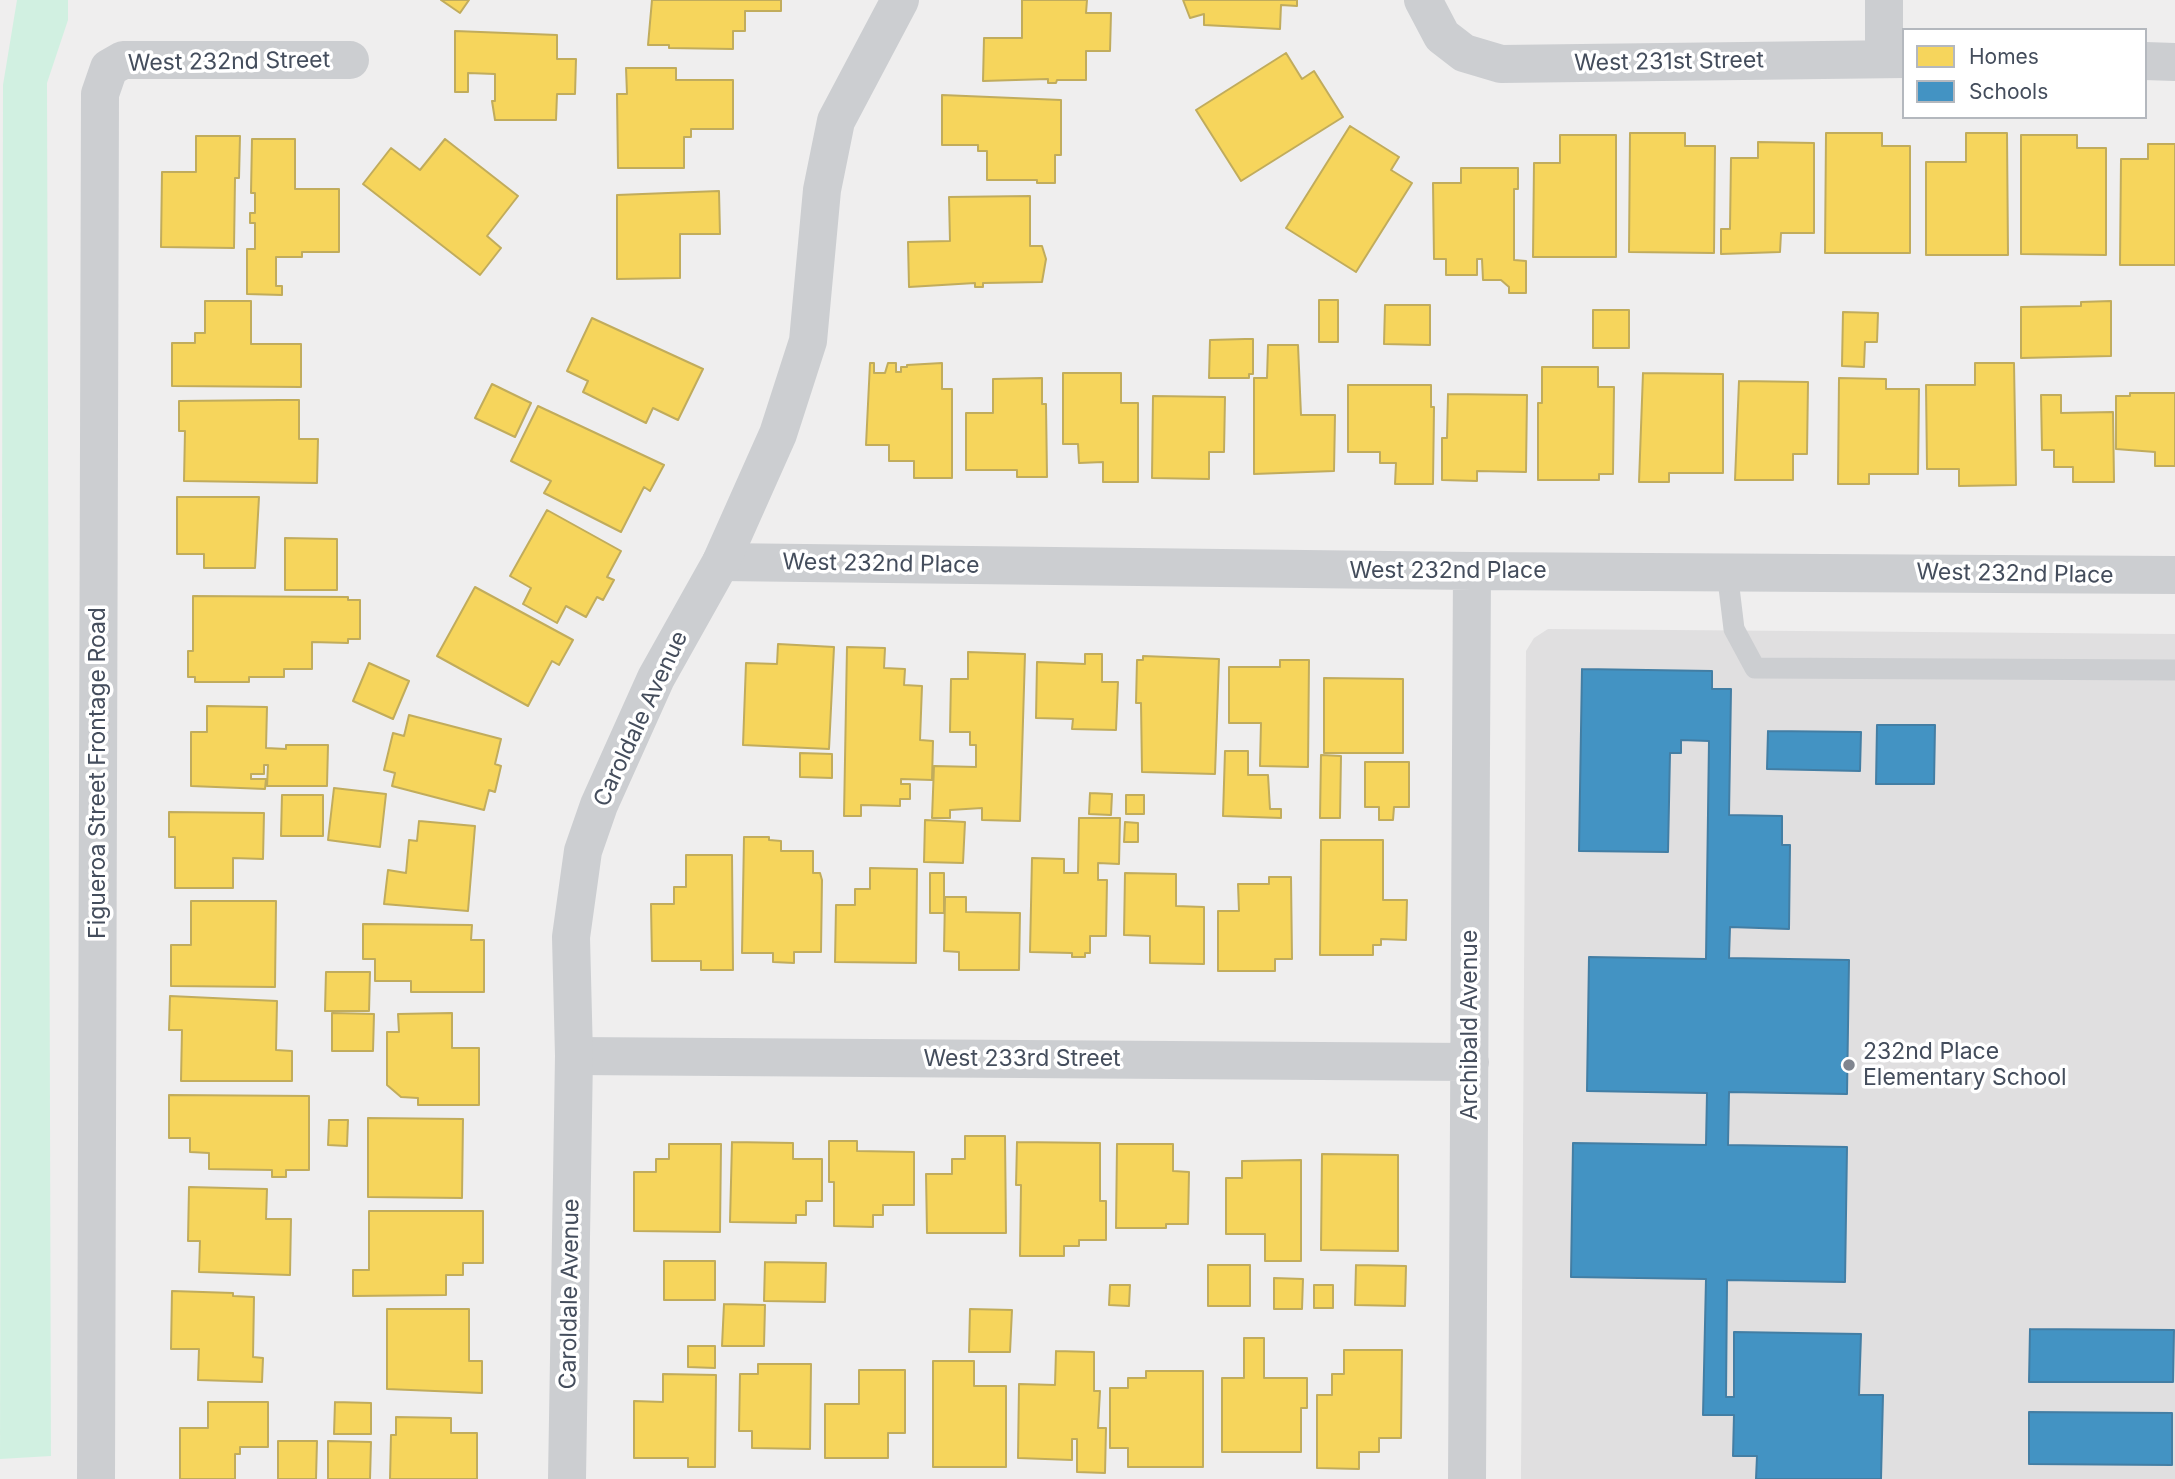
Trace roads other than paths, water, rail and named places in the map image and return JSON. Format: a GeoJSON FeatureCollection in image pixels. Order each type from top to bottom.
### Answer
{"type":"FeatureCollection","features":[{"type":"Feature","properties":{"kind":"street","name":"Caroldale Avenue"},"geometry":{"type":"LineString","coordinates":[[567,1479],[574,1056],[571,937],[583,851],[598,805],[656,678],[721,562],[778,434],[808,341],[822,190],[836,121],[900,0]]}},
{"type":"Feature","properties":{"kind":"street","name":"West 231st Street"},"geometry":{"type":"LineString","coordinates":[[1423,0],[1442,36],[1464,52],[1501,64],[1894,59]]}},
{"type":"Feature","properties":{"kind":"street"},"geometry":{"type":"LineString","coordinates":[[1884,0],[1894,59]]}},
{"type":"Feature","properties":{"kind":"street","name":"West 232nd Street"},"geometry":{"type":"LineString","coordinates":[[109,68],[123,60],[350,60]]}},
{"type":"Feature","properties":{"kind":"street"},"geometry":{"type":"LineString","coordinates":[[2147,61],[2175,62]]}},
{"type":"Feature","properties":{"kind":"street","name":"Figueroa Street Frontage Road"},"geometry":{"type":"LineString","coordinates":[[96,1479],[100,94],[109,68]]}},
{"type":"Feature","properties":{"kind":"street","name":"West 232nd Place"},"geometry":{"type":"LineString","coordinates":[[721,562],[1472,571],[2175,575]]}},
{"type":"Feature","properties":{"kind":"street","name":"Archibald Avenue"},"geometry":{"type":"LineString","coordinates":[[1466,1479],[1472,571]]}},
{"type":"Feature","properties":{"kind":"street","name":"West 233rd Street"},"geometry":{"type":"LineString","coordinates":[[574,1056],[1470,1062]]}},
{"type":"Feature","properties":{"kind":"lane"},"geometry":{"type":"LineString","coordinates":[[1727,571],[1734,629],[1755,668],[2175,670]]}},
{"type":"Feature","properties":{"kind":"place","name":"232nd Place Elementary School"},"geometry":{"type":"Point","coordinates":[1849,1065]}}]}
